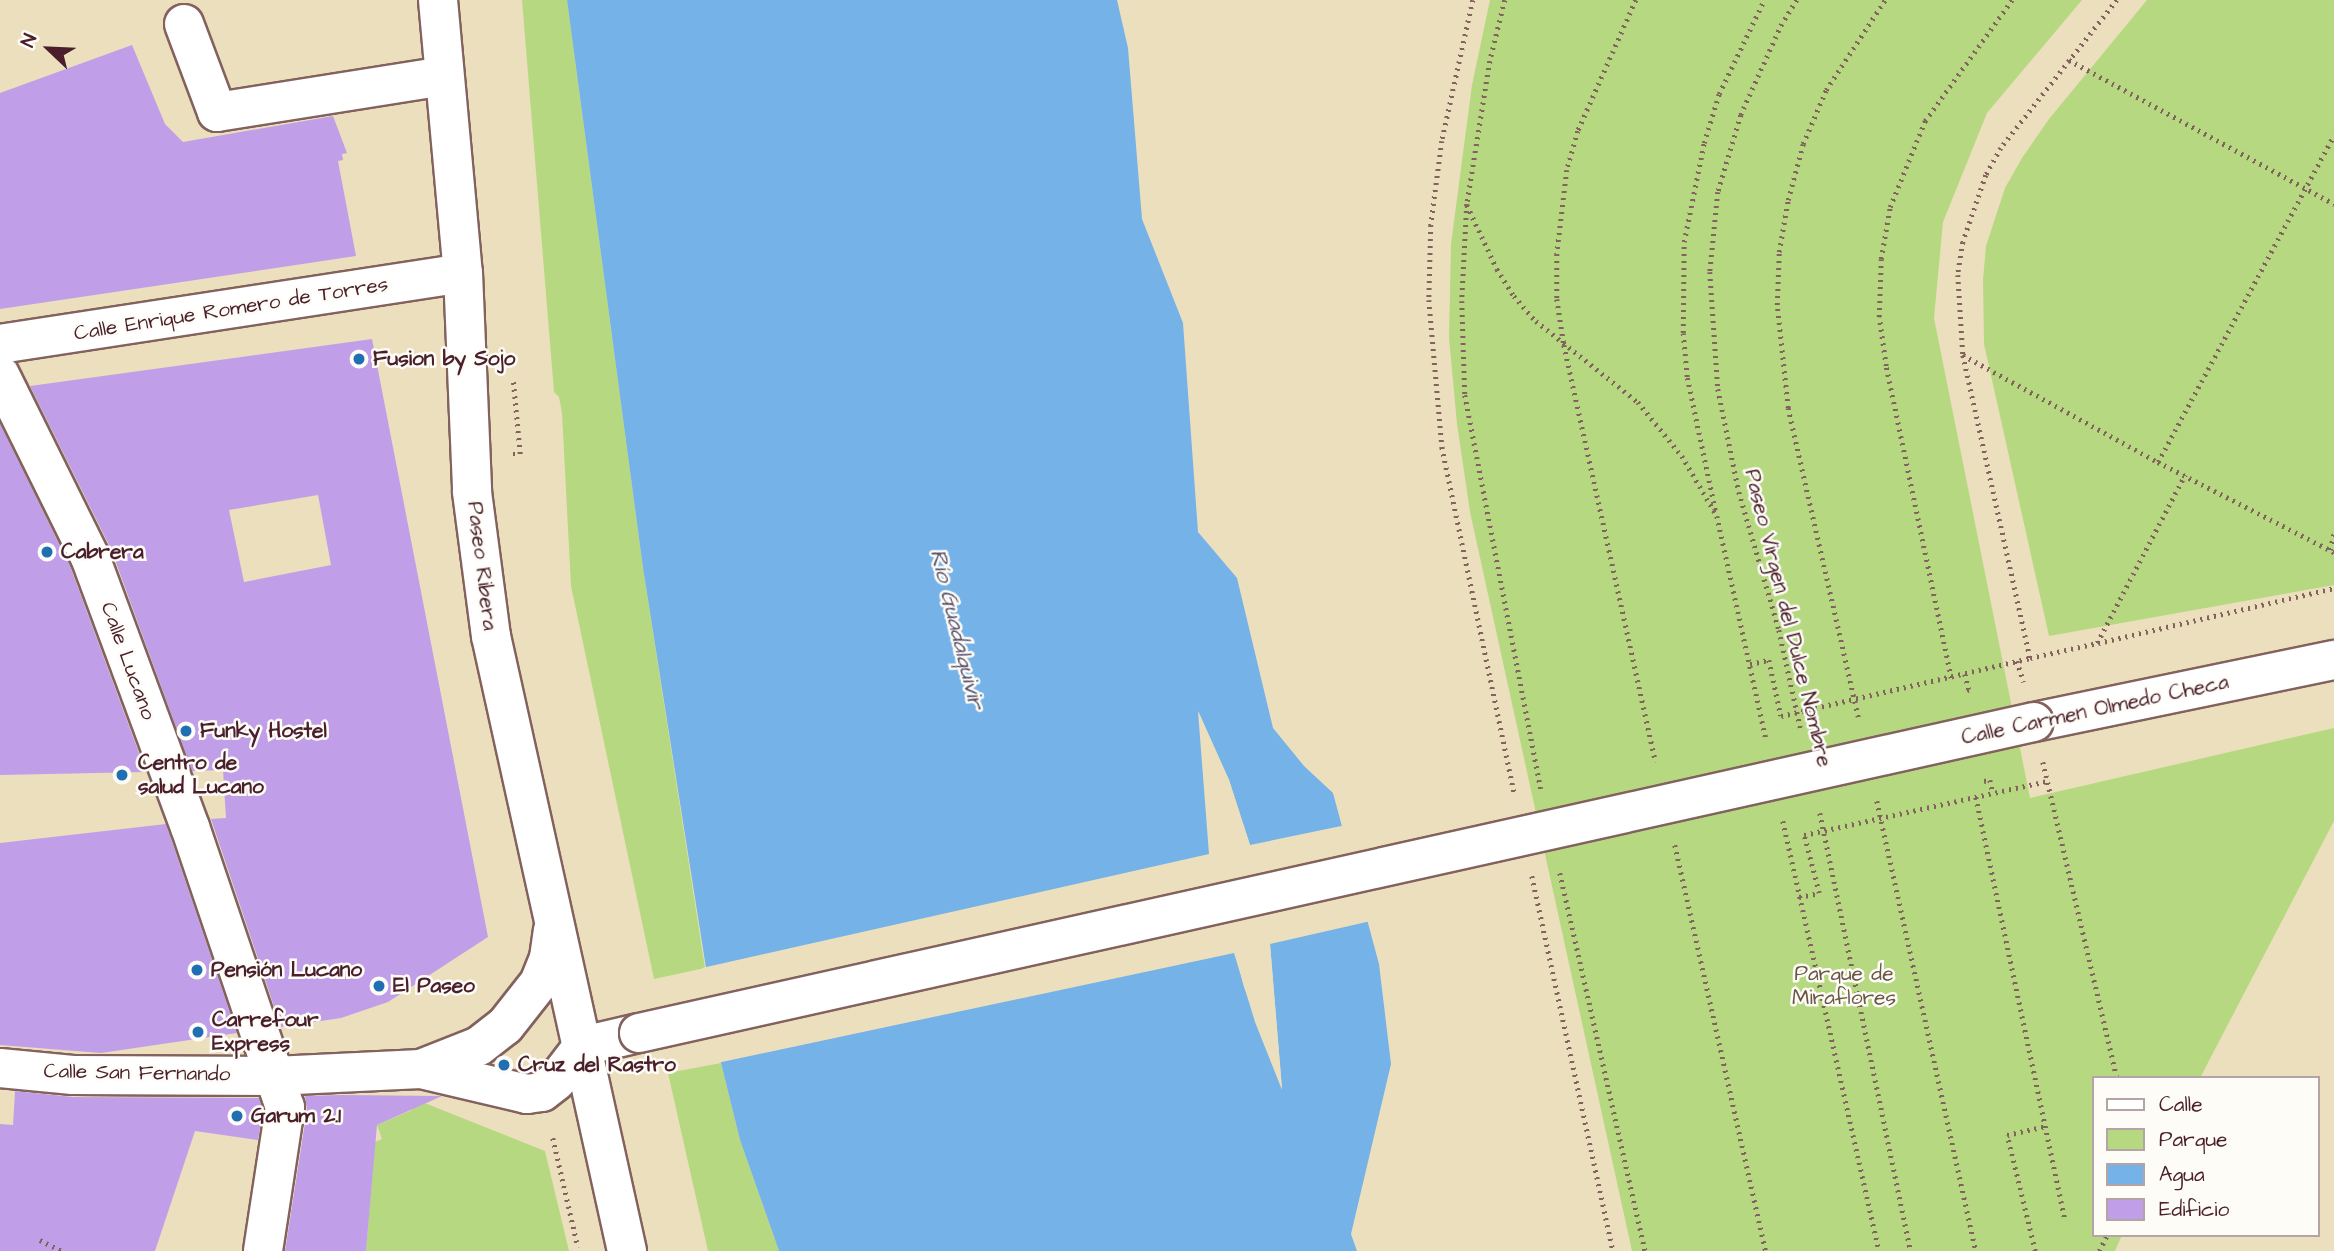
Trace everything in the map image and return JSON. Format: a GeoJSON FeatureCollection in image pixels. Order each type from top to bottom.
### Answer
{"type":"FeatureCollection","features":[{"type":"Feature","properties":{"kind":"street","name":"Paseo Ribera"},"geometry":{"type":"LineString","coordinates":[[438,0],[463,273],[472,492],[491,636],[627,1251]]}},
{"type":"Feature","properties":{"kind":"street"},"geometry":{"type":"LineString","coordinates":[[184,24],[217,112],[444,76]]}},
{"type":"Feature","properties":{"kind":"street","name":"Calle Enrique Romero de Torres"},"geometry":{"type":"LineString","coordinates":[[0,344],[463,273]]}},
{"type":"Feature","properties":{"kind":"street","name":"Calle Lucano"},"geometry":{"type":"LineString","coordinates":[[0,375],[89,557],[190,827],[285,1107],[263,1251]]}},
{"type":"Feature","properties":{"kind":"street","name":"Calle Carmen Olmedo Checa"},"geometry":{"type":"LineString","coordinates":[[583,1046],[2034,722],[2334,660]]}},
{"type":"Feature","properties":{"kind":"street"},"geometry":{"type":"LineString","coordinates":[[421,1069],[479,1046],[505,1026],[539,984],[549,958],[554,921]]}},
{"type":"Feature","properties":{"kind":"street"},"geometry":{"type":"LineString","coordinates":[[421,1069],[527,1094],[542,1092],[556,1081],[583,1046]]}},
{"type":"Feature","properties":{"kind":"street","name":"Calle San Fernando"},"geometry":{"type":"LineString","coordinates":[[0,1068],[73,1075],[274,1076],[421,1069]]}},
{"type":"Feature","properties":{"kind":"path"},"geometry":{"type":"LineString","coordinates":[[1473,0],[1442,141],[1431,225],[1429,300],[1442,447],[1517,804]]}},
{"type":"Feature","properties":{"kind":"path"},"geometry":{"type":"LineString","coordinates":[[1504,0],[1490,61],[1466,204],[1462,302],[1465,395],[1543,797]]}},
{"type":"Feature","properties":{"kind":"path"},"geometry":{"type":"LineString","coordinates":[[1636,0],[1578,131],[1567,170],[1557,254],[1557,299],[1563,345],[1657,764]]}},
{"type":"Feature","properties":{"kind":"path"},"geometry":{"type":"LineString","coordinates":[[1764,0],[1719,94],[1701,155],[1684,242],[1684,333],[1687,377],[1767,744]]}},
{"type":"Feature","properties":{"kind":"path","name":"Paseo Virgen del Dulce Nombre"},"geometry":{"type":"LineString","coordinates":[[1797,0],[1782,24],[1741,115],[1718,192],[1710,272],[1718,388],[1740,492],[1779,630],[1803,739]]}},
{"type":"Feature","properties":{"kind":"path"},"geometry":{"type":"LineString","coordinates":[[1885,0],[1826,90],[1803,145],[1782,239],[1777,304],[1788,408],[1854,699],[1864,760],[1881,819],[1976,1251]]}},
{"type":"Feature","properties":{"kind":"path"},"geometry":{"type":"LineString","coordinates":[[1951,678],[1885,366],[1879,317],[1881,259],[1890,207],[1925,121],[2012,0]]}},
{"type":"Feature","properties":{"kind":"path"},"geometry":{"type":"LineString","coordinates":[[2030,658],[1963,355],[1958,275],[1963,242],[1973,207],[2001,148],[2117,0]]}},
{"type":"Feature","properties":{"kind":"path"},"geometry":{"type":"LineString","coordinates":[[2069,60],[2334,204]]}},
{"type":"Feature","properties":{"kind":"path"},"geometry":{"type":"LineString","coordinates":[[2158,462],[2334,135]]}},
{"type":"Feature","properties":{"kind":"path"},"geometry":{"type":"LineString","coordinates":[[1466,204],[1497,269],[1514,296],[1535,321],[1563,345],[1638,402],[1682,456],[1717,516]]}},
{"type":"Feature","properties":{"kind":"path"},"geometry":{"type":"LineString","coordinates":[[1963,355],[2158,462],[2332,552],[2334,532]]}},
{"type":"Feature","properties":{"kind":"path"},"geometry":{"type":"LineString","coordinates":[[506,455],[520,454],[514,380],[507,375]]}},
{"type":"Feature","properties":{"kind":"path"},"geometry":{"type":"LineString","coordinates":[[2097,643],[2185,475]]}},
{"type":"Feature","properties":{"kind":"path"},"geometry":{"type":"LineString","coordinates":[[1750,664],[1769,660],[1781,716],[2334,588]]}},
{"type":"Feature","properties":{"kind":"path"},"geometry":{"type":"LineString","coordinates":[[1965,674],[1969,690]]}},
{"type":"Feature","properties":{"kind":"path"},"geometry":{"type":"LineString","coordinates":[[1990,780],[1993,793]]}},
{"type":"Feature","properties":{"kind":"path"},"geometry":{"type":"LineString","coordinates":[[1800,897],[1819,893],[1804,835],[2048,781],[2117,1076]]}},
{"type":"Feature","properties":{"kind":"path"},"geometry":{"type":"LineString","coordinates":[[1976,797],[2065,1221]]}},
{"type":"Feature","properties":{"kind":"path"},"geometry":{"type":"LineString","coordinates":[[1818,805],[1911,1251]]}},
{"type":"Feature","properties":{"kind":"path"},"geometry":{"type":"LineString","coordinates":[[1781,811],[1879,1251]]}},
{"type":"Feature","properties":{"kind":"path"},"geometry":{"type":"LineString","coordinates":[[1672,832],[1766,1251]]}},
{"type":"Feature","properties":{"kind":"path"},"geometry":{"type":"LineString","coordinates":[[1558,863],[1645,1251]]}},
{"type":"Feature","properties":{"kind":"path"},"geometry":{"type":"LineString","coordinates":[[1531,872],[1613,1251]]}},
{"type":"Feature","properties":{"kind":"path"},"geometry":{"type":"LineString","coordinates":[[2035,1251],[2007,1135],[2045,1126]]}},
{"type":"Feature","properties":{"kind":"path"},"geometry":{"type":"LineString","coordinates":[[553,1138],[579,1251]]}},
{"type":"Feature","properties":{"kind":"path"},"geometry":{"type":"LineString","coordinates":[[40,1240],[62,1251]]}},
{"type":"Feature","properties":{"kind":"green space"},"geometry":{"type":"Polygon","coordinates":[[[522,0],[567,0],[643,568],[705,968],[654,979],[571,586],[562,413],[559,397],[554,392],[522,0]]]}},
{"type":"Feature","properties":{"kind":"green space","name":"Parque de Miraflores"},"geometry":{"type":"Polygon","coordinates":[[[1490,0],[2082,0],[1987,113],[1943,222],[1934,318],[2030,798],[2334,728],[2334,821],[2201,1076],[2092,1076],[2092,1237],[2121,1237],[2115,1251],[1632,1251],[1470,512],[1457,424],[1449,338],[1451,244],[1472,85],[1490,0]]]}},
{"type":"Feature","properties":{"kind":"green space"},"geometry":{"type":"Polygon","coordinates":[[[2147,0],[2334,0],[2334,585],[2049,636],[1984,344],[1983,280],[1986,246],[2005,188],[2022,158],[2049,119],[2147,0]]]}},
{"type":"Feature","properties":{"kind":"green space"},"geometry":{"type":"Polygon","coordinates":[[[721,1063],[740,1140],[779,1251],[708,1251],[668,1073],[721,1063]]]}},
{"type":"Feature","properties":{"kind":"green space"},"geometry":{"type":"Polygon","coordinates":[[[407,1096],[545,1151],[569,1251],[366,1251],[375,1142],[382,1139],[377,1125],[412,1110],[407,1096]]]}},
{"type":"Feature","properties":{"kind":"water","name":"Río Guadalquivir"},"geometry":{"type":"Polygon","coordinates":[[[567,0],[1117,0],[1128,48],[1142,219],[1183,323],[1198,532],[1237,578],[1273,728],[1304,766],[1333,793],[1379,964],[1391,1064],[1351,1234],[1357,1251],[779,1251],[740,1140],[721,1063],[643,568],[567,0]],[[1199,713],[1210,854],[1244,987],[1282,1088],[1270,944],[1250,845],[1229,780],[1199,713]]]}},
{"type":"Feature","properties":{"kind":"pier"},"geometry":{"type":"Polygon","coordinates":[[[1198,711],[1229,780],[1250,845],[1346,825],[1371,921],[1270,944],[1282,1090],[1255,1022],[1234,953],[717,1063],[702,968],[1209,854],[1198,711]],[[1202,728],[1213,854],[1223,905],[1258,1021],[1278,1073],[1259,894],[1225,781],[1202,728]]]}},
{"type":"Feature","properties":{"kind":"building"},"geometry":{"type":"Polygon","coordinates":[[[132,45],[165,124],[183,142],[333,116],[347,153],[342,154],[343,160],[338,161],[356,256],[0,309],[0,93],[132,45]]]}},
{"type":"Feature","properties":{"kind":"building"},"geometry":{"type":"Polygon","coordinates":[[[372,339],[488,937],[388,1002],[341,1018],[281,1027],[211,819],[226,818],[223,770],[192,771],[111,549],[30,386],[372,339]],[[318,495],[229,510],[244,582],[331,565],[318,495]]]}},
{"type":"Feature","properties":{"kind":"building"},"geometry":{"type":"Polygon","coordinates":[[[0,424],[70,566],[146,772],[0,775],[0,424]]]}},
{"type":"Feature","properties":{"kind":"building"},"geometry":{"type":"Polygon","coordinates":[[[166,824],[237,1033],[101,1053],[0,1045],[0,843],[166,824]]]}},
{"type":"Feature","properties":{"kind":"building"},"geometry":{"type":"Polygon","coordinates":[[[15,1091],[73,1097],[259,1098],[263,1109],[258,1140],[195,1131],[155,1251],[0,1251],[0,1124],[13,1125],[15,1091]]]}},
{"type":"Feature","properties":{"kind":"building"},"geometry":{"type":"Polygon","coordinates":[[[305,1096],[442,1096],[377,1125],[366,1251],[285,1251],[307,1110],[305,1096]]]}},
{"type":"Feature","properties":{"kind":"place","name":"Fusion by Sojo"},"geometry":{"type":"Point","coordinates":[359,359]}},
{"type":"Feature","properties":{"kind":"place","name":"Cabrera"},"geometry":{"type":"Point","coordinates":[47,552]}},
{"type":"Feature","properties":{"kind":"place","name":"Funky Hostel"},"geometry":{"type":"Point","coordinates":[186,731]}},
{"type":"Feature","properties":{"kind":"place","name":"Centro de salud Lucano"},"geometry":{"type":"Point","coordinates":[122,775]}},
{"type":"Feature","properties":{"kind":"place","name":"Pensión Lucano"},"geometry":{"type":"Point","coordinates":[197,970]}},
{"type":"Feature","properties":{"kind":"place","name":"El Paseo"},"geometry":{"type":"Point","coordinates":[379,986]}},
{"type":"Feature","properties":{"kind":"place","name":"Carrefour Express"},"geometry":{"type":"Point","coordinates":[198,1032]}},
{"type":"Feature","properties":{"kind":"place","name":"Cruz del Rastro"},"geometry":{"type":"Point","coordinates":[504,1065]}},
{"type":"Feature","properties":{"kind":"place","name":"Garum 2.1"},"geometry":{"type":"Point","coordinates":[237,1116]}}]}
